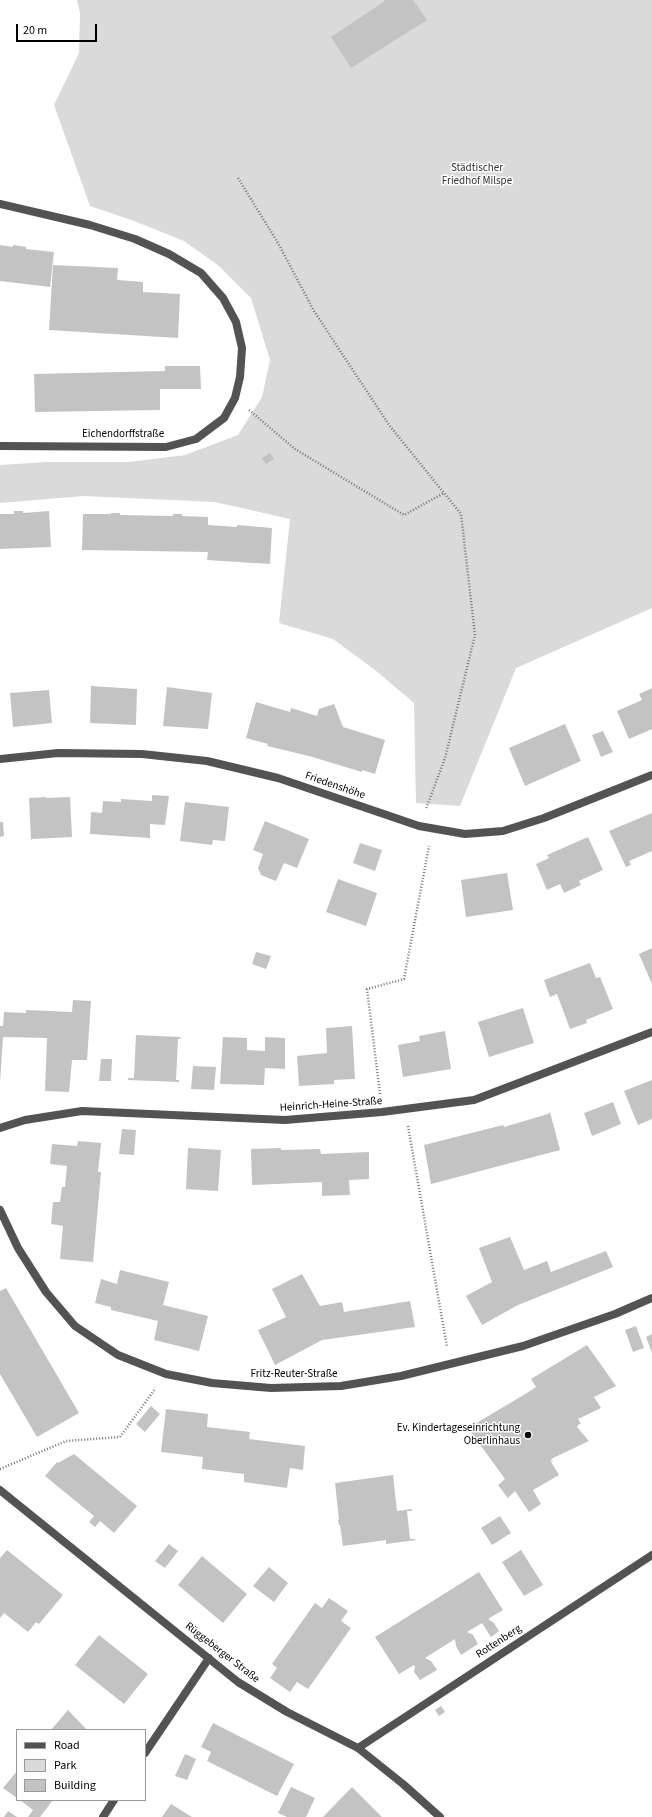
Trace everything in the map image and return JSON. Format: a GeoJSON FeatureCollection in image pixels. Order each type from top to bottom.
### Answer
{"type":"FeatureCollection","features":[{"type":"Feature","properties":{"kind":"street","name":"Eichendorffstraße"},"geometry":{"type":"LineString","coordinates":[[0,204],[90,225],[135,239],[168,254],[200,273],[223,298],[236,322],[242,348],[240,377],[235,398],[224,418],[196,439],[166,447],[0,446]]}},
{"type":"Feature","properties":{"kind":"street","name":"Friedenshöhe"},"geometry":{"type":"LineString","coordinates":[[0,759],[65,753],[142,754],[207,761],[278,778],[419,826],[465,834],[503,831],[544,818],[652,775]]}},
{"type":"Feature","properties":{"kind":"street","name":"Heinrich-Heine-Straße"},"geometry":{"type":"LineString","coordinates":[[0,1128],[25,1120],[82,1111],[285,1120],[382,1112],[474,1100],[652,1032]]}},
{"type":"Feature","properties":{"kind":"street","name":"Fritz-Reuter-Straße"},"geometry":{"type":"LineString","coordinates":[[0,1210],[18,1248],[46,1292],[75,1326],[118,1355],[166,1374],[212,1383],[271,1388],[341,1386],[401,1376],[523,1346],[615,1314],[652,1298]]}},
{"type":"Feature","properties":{"kind":"street","name":"Rüggeberger Straße"},"geometry":{"type":"LineString","coordinates":[[0,1490],[238,1682],[269,1702],[358,1748],[403,1784],[440,1817]]}},
{"type":"Feature","properties":{"kind":"street","name":"Rottenberg"},"geometry":{"type":"LineString","coordinates":[[358,1748],[652,1555]]}},
{"type":"Feature","properties":{"kind":"street"},"geometry":{"type":"LineString","coordinates":[[146,1752],[209,1658]]}},
{"type":"Feature","properties":{"kind":"street"},"geometry":{"type":"LineString","coordinates":[[102,1817],[113,1801]]}},
{"type":"Feature","properties":{"kind":"path"},"geometry":{"type":"LineString","coordinates":[[238,178],[278,243],[319,318],[389,425],[461,514],[475,634],[445,758],[419,826]]}},
{"type":"Feature","properties":{"kind":"path"},"geometry":{"type":"LineString","coordinates":[[235,398],[295,449],[404,515],[444,493]]}},
{"type":"Feature","properties":{"kind":"path"},"geometry":{"type":"LineString","coordinates":[[382,1112],[368,989],[404,979],[432,829]]}},
{"type":"Feature","properties":{"kind":"path"},"geometry":{"type":"LineString","coordinates":[[405,1109],[450,1365]]}},
{"type":"Feature","properties":{"kind":"path"},"geometry":{"type":"LineString","coordinates":[[0,1469],[66,1441],[120,1437],[166,1374]]}},
{"type":"Feature","properties":{"kind":"green space","name":"Städtischer Friedhof Milspe"},"geometry":{"type":"Polygon","coordinates":[[[77,0],[652,0],[652,608],[516,668],[460,806],[416,803],[414,703],[375,670],[333,639],[279,623],[290,519],[215,502],[84,496],[0,503],[0,465],[47,462],[129,462],[185,455],[238,435],[262,397],[270,360],[251,298],[219,266],[184,241],[134,221],[90,206],[54,105],[79,53],[80,13],[77,0]]]}},
{"type":"Feature","properties":{"kind":"building"},"geometry":{"type":"Polygon","coordinates":[[[384,0],[413,0],[427,20],[351,68],[331,37],[385,1],[384,0]]]}},
{"type":"Feature","properties":{"kind":"building"},"geometry":{"type":"Polygon","coordinates":[[[0,245],[13,247],[13,245],[26,247],[26,249],[54,252],[50,287],[0,281],[0,245]]]}},
{"type":"Feature","properties":{"kind":"building"},"geometry":{"type":"Polygon","coordinates":[[[53,265],[118,268],[117,280],[143,282],[143,292],[180,294],[178,338],[49,330],[53,265]]]}},
{"type":"Feature","properties":{"kind":"building"},"geometry":{"type":"Polygon","coordinates":[[[165,366],[200,366],[201,389],[160,389],[160,410],[35,412],[34,374],[165,371],[165,366]]]}},
{"type":"Feature","properties":{"kind":"building"},"geometry":{"type":"Polygon","coordinates":[[[270,453],[274,459],[266,464],[262,458],[270,453]]]}},
{"type":"Feature","properties":{"kind":"building"},"geometry":{"type":"Polygon","coordinates":[[[14,511],[23,511],[23,513],[49,511],[51,547],[0,549],[0,514],[14,514],[14,511]]]}},
{"type":"Feature","properties":{"kind":"building"},"geometry":{"type":"Polygon","coordinates":[[[120,513],[120,515],[173,516],[173,514],[182,514],[182,516],[208,517],[208,525],[237,527],[237,525],[272,528],[270,564],[207,560],[208,552],[82,550],[83,514],[120,513]]]}},
{"type":"Feature","properties":{"kind":"building"},"geometry":{"type":"Polygon","coordinates":[[[91,686],[137,689],[136,725],[90,723],[91,686]]]}},
{"type":"Feature","properties":{"kind":"building"},"geometry":{"type":"Polygon","coordinates":[[[167,687],[212,693],[208,729],[163,726],[167,687]]]}},
{"type":"Feature","properties":{"kind":"building"},"geometry":{"type":"Polygon","coordinates":[[[652,688],[652,729],[629,739],[617,711],[642,700],[639,694],[652,688]]]}},
{"type":"Feature","properties":{"kind":"building"},"geometry":{"type":"Polygon","coordinates":[[[49,690],[52,723],[13,727],[10,693],[49,690]]]}},
{"type":"Feature","properties":{"kind":"building"},"geometry":{"type":"Polygon","coordinates":[[[256,702],[290,712],[291,708],[317,716],[319,709],[334,704],[343,727],[385,740],[375,774],[362,770],[362,772],[309,756],[267,746],[268,744],[246,738],[256,702]]]}},
{"type":"Feature","properties":{"kind":"building"},"geometry":{"type":"Polygon","coordinates":[[[565,724],[581,761],[525,786],[509,748],[565,724]]]}},
{"type":"Feature","properties":{"kind":"building"},"geometry":{"type":"Polygon","coordinates":[[[603,731],[613,752],[601,757],[592,735],[603,731]]]}},
{"type":"Feature","properties":{"kind":"building"},"geometry":{"type":"Polygon","coordinates":[[[152,795],[169,796],[165,825],[150,824],[150,838],[90,834],[91,812],[102,813],[103,801],[121,802],[121,799],[152,801],[152,795]]]}},
{"type":"Feature","properties":{"kind":"building"},"geometry":{"type":"Polygon","coordinates":[[[70,797],[72,837],[31,840],[29,798],[70,797]]]}},
{"type":"Feature","properties":{"kind":"building"},"geometry":{"type":"Polygon","coordinates":[[[185,802],[229,807],[225,841],[213,840],[212,845],[180,841],[185,802]]]}},
{"type":"Feature","properties":{"kind":"building"},"geometry":{"type":"Polygon","coordinates":[[[652,813],[652,851],[629,861],[631,865],[626,867],[609,831],[652,813]]]}},
{"type":"Feature","properties":{"kind":"building"},"geometry":{"type":"Polygon","coordinates":[[[265,821],[309,839],[297,868],[284,863],[276,881],[261,875],[258,868],[263,854],[253,850],[265,821]]]}},
{"type":"Feature","properties":{"kind":"building"},"geometry":{"type":"Polygon","coordinates":[[[0,822],[3,822],[4,836],[0,837],[0,822]]]}},
{"type":"Feature","properties":{"kind":"building"},"geometry":{"type":"Polygon","coordinates":[[[588,837],[603,870],[579,881],[581,885],[564,893],[560,884],[547,890],[536,864],[549,858],[547,855],[588,837]]]}},
{"type":"Feature","properties":{"kind":"building"},"geometry":{"type":"Polygon","coordinates":[[[360,843],[382,850],[375,871],[353,863],[360,843]]]}},
{"type":"Feature","properties":{"kind":"building"},"geometry":{"type":"Polygon","coordinates":[[[507,873],[513,910],[466,917],[461,880],[507,873]]]}},
{"type":"Feature","properties":{"kind":"building"},"geometry":{"type":"Polygon","coordinates":[[[338,879],[377,893],[366,926],[326,912],[338,879]]]}},
{"type":"Feature","properties":{"kind":"building"},"geometry":{"type":"Polygon","coordinates":[[[652,948],[652,984],[639,954],[652,948]]]}},
{"type":"Feature","properties":{"kind":"building"},"geometry":{"type":"Polygon","coordinates":[[[256,952],[271,956],[266,969],[252,964],[256,952]]]}},
{"type":"Feature","properties":{"kind":"building"},"geometry":{"type":"Polygon","coordinates":[[[590,963],[596,978],[600,977],[613,1009],[586,1020],[587,1023],[570,1029],[557,994],[550,997],[544,980],[590,963]]]}},
{"type":"Feature","properties":{"kind":"building"},"geometry":{"type":"Polygon","coordinates":[[[73,1000],[91,1001],[87,1060],[72,1060],[69,1092],[45,1091],[47,1038],[3,1037],[0,1082],[0,1026],[3,1026],[4,1012],[26,1013],[26,1010],[72,1012],[73,1000]]]}},
{"type":"Feature","properties":{"kind":"building"},"geometry":{"type":"Polygon","coordinates":[[[523,1008],[534,1043],[489,1057],[478,1022],[523,1008]]]}},
{"type":"Feature","properties":{"kind":"building"},"geometry":{"type":"Polygon","coordinates":[[[352,1026],[355,1079],[334,1080],[334,1084],[299,1086],[297,1056],[327,1053],[326,1028],[352,1026]]]}},
{"type":"Feature","properties":{"kind":"building"},"geometry":{"type":"Polygon","coordinates":[[[445,1031],[451,1069],[403,1077],[398,1045],[420,1041],[419,1036],[445,1031]]]}},
{"type":"Feature","properties":{"kind":"building"},"geometry":{"type":"Polygon","coordinates":[[[136,1035],[181,1037],[178,1039],[176,1080],[179,1080],[179,1082],[128,1080],[128,1078],[134,1078],[136,1035]]]}},
{"type":"Feature","properties":{"kind":"building"},"geometry":{"type":"Polygon","coordinates":[[[223,1037],[247,1038],[247,1050],[265,1051],[265,1037],[285,1038],[285,1069],[265,1068],[264,1085],[220,1084],[223,1037]]]}},
{"type":"Feature","properties":{"kind":"building"},"geometry":{"type":"Polygon","coordinates":[[[101,1059],[112,1059],[111,1081],[99,1081],[101,1059]]]}},
{"type":"Feature","properties":{"kind":"building"},"geometry":{"type":"Polygon","coordinates":[[[193,1066],[216,1067],[214,1090],[191,1089],[193,1066]]]}},
{"type":"Feature","properties":{"kind":"building"},"geometry":{"type":"Polygon","coordinates":[[[652,1080],[652,1119],[638,1125],[624,1091],[652,1080]]]}},
{"type":"Feature","properties":{"kind":"building"},"geometry":{"type":"Polygon","coordinates":[[[613,1102],[621,1124],[592,1136],[584,1113],[613,1102]]]}},
{"type":"Feature","properties":{"kind":"building"},"geometry":{"type":"Polygon","coordinates":[[[550,1112],[560,1150],[431,1184],[424,1145],[503,1125],[504,1127],[548,1114],[550,1112]]]}},
{"type":"Feature","properties":{"kind":"building"},"geometry":{"type":"Polygon","coordinates":[[[122,1129],[136,1130],[134,1155],[119,1154],[122,1129]]]}},
{"type":"Feature","properties":{"kind":"building"},"geometry":{"type":"Polygon","coordinates":[[[78,1141],[101,1143],[98,1172],[101,1172],[93,1262],[60,1259],[63,1226],[51,1224],[53,1202],[60,1202],[62,1187],[65,1187],[67,1166],[50,1164],[52,1144],[77,1146],[78,1141]]]}},
{"type":"Feature","properties":{"kind":"building"},"geometry":{"type":"Polygon","coordinates":[[[188,1148],[221,1150],[218,1191],[186,1189],[188,1148]]]}},
{"type":"Feature","properties":{"kind":"building"},"geometry":{"type":"Polygon","coordinates":[[[281,1148],[281,1150],[320,1149],[321,1154],[369,1152],[369,1179],[349,1180],[350,1195],[322,1196],[322,1182],[252,1185],[251,1149],[281,1148]]]}},
{"type":"Feature","properties":{"kind":"building"},"geometry":{"type":"Polygon","coordinates":[[[510,1237],[524,1270],[547,1261],[551,1272],[606,1251],[613,1267],[518,1305],[482,1325],[466,1296],[492,1282],[479,1248],[510,1237]]]}},
{"type":"Feature","properties":{"kind":"building"},"geometry":{"type":"Polygon","coordinates":[[[120,1270],[169,1282],[163,1305],[208,1316],[199,1351],[154,1340],[158,1321],[111,1310],[111,1307],[95,1303],[101,1279],[117,1284],[120,1270]]]}},
{"type":"Feature","properties":{"kind":"building"},"geometry":{"type":"Polygon","coordinates":[[[302,1274],[320,1306],[342,1302],[344,1312],[410,1301],[415,1327],[322,1340],[275,1365],[258,1330],[286,1317],[272,1289],[302,1274]]]}},
{"type":"Feature","properties":{"kind":"building"},"geometry":{"type":"Polygon","coordinates":[[[6,1288],[79,1413],[37,1437],[0,1374],[0,1291],[6,1288]]]}},
{"type":"Feature","properties":{"kind":"building"},"geometry":{"type":"Polygon","coordinates":[[[636,1326],[644,1348],[633,1352],[625,1330],[636,1326]]]}},
{"type":"Feature","properties":{"kind":"building"},"geometry":{"type":"Polygon","coordinates":[[[652,1334],[652,1353],[646,1337],[652,1334]]]}},
{"type":"Feature","properties":{"kind":"building","name":"Ev. Kindertageseinrichtung Oberlinhaus"},"geometry":{"type":"Polygon","coordinates":[[[587,1345],[616,1386],[594,1397],[601,1408],[578,1419],[581,1424],[577,1427],[589,1441],[551,1459],[554,1462],[550,1460],[559,1475],[533,1490],[541,1504],[529,1512],[515,1491],[508,1498],[498,1485],[505,1479],[468,1428],[536,1387],[531,1379],[587,1345]]]}},
{"type":"Feature","properties":{"kind":"building"},"geometry":{"type":"Polygon","coordinates":[[[151,1406],[160,1414],[145,1432],[136,1424],[151,1406]]]}},
{"type":"Feature","properties":{"kind":"building"},"geometry":{"type":"Polygon","coordinates":[[[166,1409],[208,1414],[207,1427],[250,1432],[249,1439],[305,1446],[303,1470],[290,1468],[287,1488],[244,1482],[244,1474],[202,1469],[203,1457],[161,1452],[166,1409]]]}},
{"type":"Feature","properties":{"kind":"building"},"geometry":{"type":"Polygon","coordinates":[[[74,1454],[137,1506],[114,1533],[100,1521],[95,1527],[89,1522],[94,1516],[45,1476],[57,1462],[58,1463],[74,1454]]]}},
{"type":"Feature","properties":{"kind":"building"},"geometry":{"type":"Polygon","coordinates":[[[393,1475],[397,1511],[412,1509],[412,1511],[407,1511],[410,1539],[416,1540],[386,1544],[386,1540],[343,1546],[338,1520],[335,1483],[393,1475]]]}},
{"type":"Feature","properties":{"kind":"building"},"geometry":{"type":"Polygon","coordinates":[[[500,1516],[511,1533],[492,1545],[481,1528],[500,1516]]]}},
{"type":"Feature","properties":{"kind":"building"},"geometry":{"type":"Polygon","coordinates":[[[169,1544],[178,1551],[165,1568],[155,1561],[169,1544]]]}},
{"type":"Feature","properties":{"kind":"building"},"geometry":{"type":"Polygon","coordinates":[[[7,1550],[63,1595],[39,1624],[36,1622],[28,1632],[4,1613],[0,1618],[0,1558],[7,1550]]]}},
{"type":"Feature","properties":{"kind":"building"},"geometry":{"type":"Polygon","coordinates":[[[521,1550],[543,1585],[524,1596],[502,1562],[521,1550]]]}},
{"type":"Feature","properties":{"kind":"building"},"geometry":{"type":"Polygon","coordinates":[[[202,1556],[247,1594],[223,1623],[178,1585],[202,1556]]]}},
{"type":"Feature","properties":{"kind":"building"},"geometry":{"type":"Polygon","coordinates":[[[269,1567],[288,1583],[274,1602],[253,1586],[269,1567]]]}},
{"type":"Feature","properties":{"kind":"building"},"geometry":{"type":"Polygon","coordinates":[[[479,1572],[503,1610],[488,1619],[494,1623],[499,1631],[491,1637],[482,1623],[467,1632],[473,1635],[478,1644],[461,1655],[456,1646],[455,1639],[425,1658],[431,1661],[437,1670],[420,1680],[414,1672],[414,1665],[399,1674],[375,1637],[479,1572]]]}},
{"type":"Feature","properties":{"kind":"building"},"geometry":{"type":"Polygon","coordinates":[[[329,1598],[348,1611],[341,1621],[351,1628],[308,1689],[297,1682],[290,1692],[270,1678],[277,1668],[272,1664],[315,1603],[322,1608],[329,1598]]]}},
{"type":"Feature","properties":{"kind":"building"},"geometry":{"type":"Polygon","coordinates":[[[99,1635],[148,1674],[124,1704],[75,1665],[99,1635]]]}},
{"type":"Feature","properties":{"kind":"building"},"geometry":{"type":"Polygon","coordinates":[[[441,1706],[445,1712],[439,1716],[435,1710],[441,1706]]]}},
{"type":"Feature","properties":{"kind":"building"},"geometry":{"type":"Polygon","coordinates":[[[68,1710],[86,1729],[52,1729],[68,1710]]]}},
{"type":"Feature","properties":{"kind":"building"},"geometry":{"type":"Polygon","coordinates":[[[213,1723],[294,1764],[277,1796],[207,1761],[211,1752],[201,1747],[213,1723]]]}},
{"type":"Feature","properties":{"kind":"building"},"geometry":{"type":"Polygon","coordinates":[[[185,1754],[196,1759],[187,1780],[175,1776],[185,1754]]]}},
{"type":"Feature","properties":{"kind":"building"},"geometry":{"type":"Polygon","coordinates":[[[16,1772],[16,1797],[3,1788],[16,1772]]]}},
{"type":"Feature","properties":{"kind":"building"},"geometry":{"type":"Polygon","coordinates":[[[291,1787],[315,1798],[306,1817],[287,1817],[278,1813],[291,1787]]]}},
{"type":"Feature","properties":{"kind":"building"},"geometry":{"type":"Polygon","coordinates":[[[352,1787],[382,1817],[323,1817],[352,1787]]]}},
{"type":"Feature","properties":{"kind":"building"},"geometry":{"type":"Polygon","coordinates":[[[21,1801],[52,1801],[40,1817],[28,1817],[33,1810],[21,1801]]]}},
{"type":"Feature","properties":{"kind":"building"},"geometry":{"type":"Polygon","coordinates":[[[171,1804],[192,1817],[162,1817],[171,1804]]]}},
{"type":"Feature","properties":{"kind":"building"},"geometry":{"type":"Polygon","coordinates":[[[8,1811],[17,1817],[4,1817],[8,1811]]]}},
{"type":"Feature","properties":{"kind":"place","name":"Ev. Kindertageseinrichtung Oberlinhaus"},"geometry":{"type":"Point","coordinates":[528,1435]}}]}
